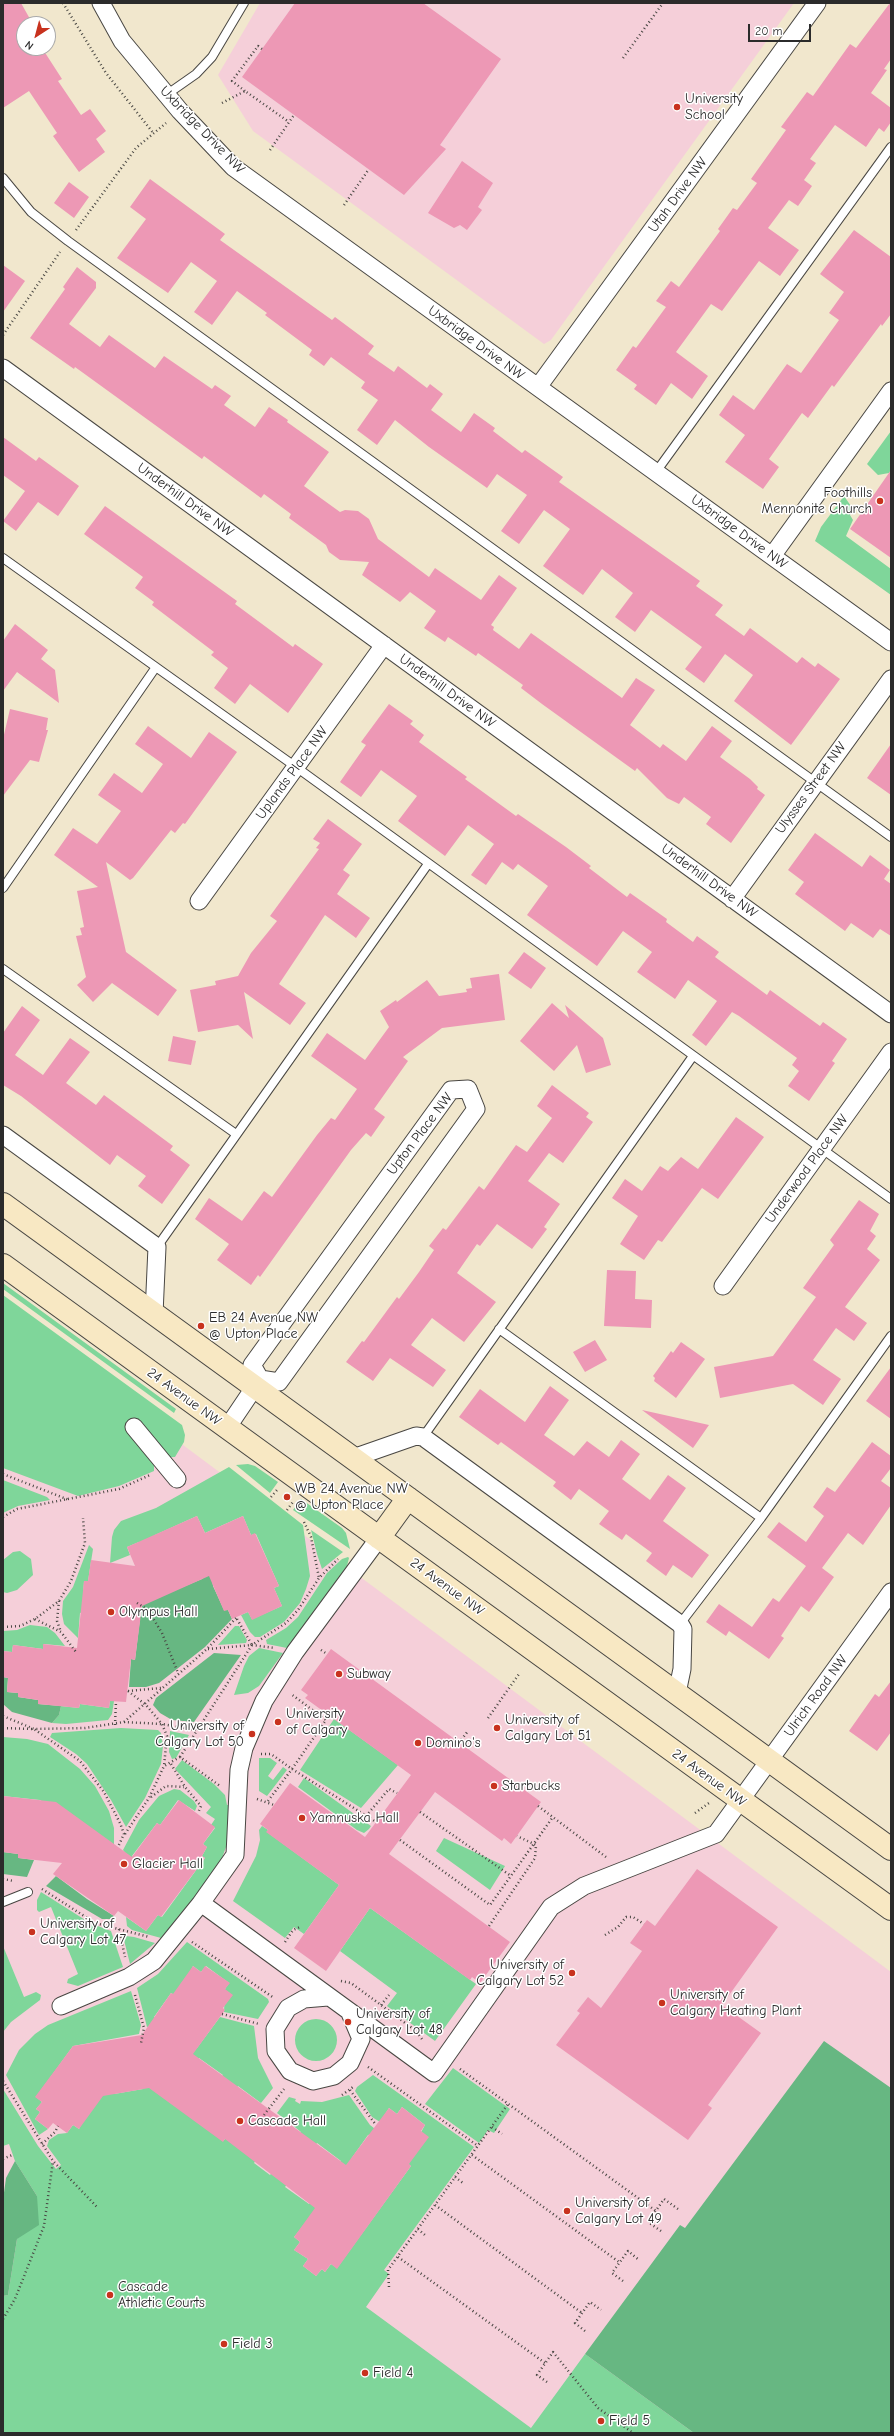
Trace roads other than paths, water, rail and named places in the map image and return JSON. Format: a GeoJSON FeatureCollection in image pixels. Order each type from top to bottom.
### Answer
{"type":"FeatureCollection","features":[{"type":"Feature","properties":{"kind":"street","name":"Uxbridge Drive NW"},"geometry":{"type":"LineString","coordinates":[[100,3],[122,41],[166,95],[232,167],[891,642]]}},
{"type":"Feature","properties":{"kind":"street","name":"Utah Drive NW"},"geometry":{"type":"LineString","coordinates":[[538,387],[817,3]]}},
{"type":"Feature","properties":{"kind":"street","name":"Underhill Drive NW"},"geometry":{"type":"LineString","coordinates":[[3,368],[891,1014]]}},
{"type":"Feature","properties":{"kind":"street"},"geometry":{"type":"LineString","coordinates":[[772,556],[891,391]]}},
{"type":"Feature","properties":{"kind":"street","name":"Uplands Place NW"},"geometry":{"type":"LineString","coordinates":[[199,901],[384,645]]}},
{"type":"Feature","properties":{"kind":"street","name":"Ulysses Street NW"},"geometry":{"type":"LineString","coordinates":[[732,899],[815,782],[891,679]]}},
{"type":"Feature","properties":{"kind":"street","name":"Underwood Place NW"},"geometry":{"type":"LineString","coordinates":[[723,1286],[891,1052]]}},
{"type":"Feature","properties":{"kind":"street","name":"Upton Place NW"},"geometry":{"type":"LineString","coordinates":[[451,1090],[468,1090],[476,1109],[279,1382],[258,1384],[252,1365],[256,1359],[451,1090]]}},
{"type":"Feature","properties":{"kind":"street"},"geometry":{"type":"LineString","coordinates":[[3,1135],[157,1247],[154,1314]]}},
{"type":"Feature","properties":{"kind":"street"},"geometry":{"type":"LineString","coordinates":[[3,1204],[154,1314],[258,1384],[353,1458],[891,1849]]}},
{"type":"Feature","properties":{"kind":"street","name":"24 Avenue NW"},"geometry":{"type":"LineString","coordinates":[[3,1265],[740,1801],[891,1909]]}},
{"type":"Feature","properties":{"kind":"street"},"geometry":{"type":"LineString","coordinates":[[227,1428],[258,1384]]}},
{"type":"Feature","properties":{"kind":"street"},"geometry":{"type":"LineString","coordinates":[[134,1427],[177,1479]]}},
{"type":"Feature","properties":{"kind":"street"},"geometry":{"type":"LineString","coordinates":[[353,1458],[416,1436],[423,1437],[680,1624],[683,1629],[682,1669],[677,1693]]}},
{"type":"Feature","properties":{"kind":"street"},"geometry":{"type":"LineString","coordinates":[[61,2006],[129,1977],[154,1961],[201,1903],[234,1855],[239,1770],[244,1748],[264,1701],[295,1652],[408,1498]]}},
{"type":"Feature","properties":{"kind":"street","name":"Ulrich Road NW"},"geometry":{"type":"LineString","coordinates":[[350,2013],[434,2073],[551,1906],[584,1886],[716,1834],[891,1592]]}},
{"type":"Feature","properties":{"kind":"street"},"geometry":{"type":"LineString","coordinates":[[201,1903],[350,2013],[361,2039],[350,2063],[334,2076],[313,2081],[290,2071],[276,2051],[275,2029],[288,2008],[304,1999],[328,1998]]}},
{"type":"Feature","properties":{"kind":"lane"},"geometry":{"type":"LineString","coordinates":[[166,95],[196,74],[212,57],[244,3]]}},
{"type":"Feature","properties":{"kind":"lane"},"geometry":{"type":"LineString","coordinates":[[656,472],[891,147]]}},
{"type":"Feature","properties":{"kind":"lane"},"geometry":{"type":"LineString","coordinates":[[3,178],[31,212],[68,241],[891,837]]}},
{"type":"Feature","properties":{"kind":"lane"},"geometry":{"type":"LineString","coordinates":[[3,558],[296,767],[821,1150],[891,1199]]}},
{"type":"Feature","properties":{"kind":"lane"},"geometry":{"type":"LineString","coordinates":[[3,888],[156,667]]}},
{"type":"Feature","properties":{"kind":"lane"},"geometry":{"type":"LineString","coordinates":[[157,1247],[428,864]]}},
{"type":"Feature","properties":{"kind":"lane"},"geometry":{"type":"LineString","coordinates":[[3,969],[236,1134]]}},
{"type":"Feature","properties":{"kind":"lane"},"geometry":{"type":"LineString","coordinates":[[423,1437],[693,1056]]}},
{"type":"Feature","properties":{"kind":"lane"},"geometry":{"type":"LineString","coordinates":[[499,1329],[761,1518]]}},
{"type":"Feature","properties":{"kind":"lane"},"geometry":{"type":"LineString","coordinates":[[680,1624],[761,1518],[891,1336]]}},
{"type":"Feature","properties":{"kind":"lane"},"geometry":{"type":"LineString","coordinates":[[3,1902],[28,1892]]}},
{"type":"Feature","properties":{"kind":"place","name":"University School"},"geometry":{"type":"Point","coordinates":[677,107]}},
{"type":"Feature","properties":{"kind":"place","name":"Foothills Mennonite Church"},"geometry":{"type":"Point","coordinates":[880,501]}},
{"type":"Feature","properties":{"kind":"place","name":"EB 24 Avenue NW @ Upton Place"},"geometry":{"type":"Point","coordinates":[201,1326]}},
{"type":"Feature","properties":{"kind":"place","name":"WB 24 Avenue NW @ Upton Place"},"geometry":{"type":"Point","coordinates":[287,1497]}},
{"type":"Feature","properties":{"kind":"place","name":"Olympus Hall"},"geometry":{"type":"Point","coordinates":[111,1612]}},
{"type":"Feature","properties":{"kind":"place","name":"Subway"},"geometry":{"type":"Point","coordinates":[339,1674]}},
{"type":"Feature","properties":{"kind":"place","name":"University of Calgary"},"geometry":{"type":"Point","coordinates":[278,1722]}},
{"type":"Feature","properties":{"kind":"place","name":"University of Calgary Lot 51"},"geometry":{"type":"Point","coordinates":[497,1728]}},
{"type":"Feature","properties":{"kind":"place","name":"University of Calgary Lot 50"},"geometry":{"type":"Point","coordinates":[252,1734]}},
{"type":"Feature","properties":{"kind":"place","name":"Domino's"},"geometry":{"type":"Point","coordinates":[418,1743]}},
{"type":"Feature","properties":{"kind":"place","name":"Starbucks"},"geometry":{"type":"Point","coordinates":[494,1786]}},
{"type":"Feature","properties":{"kind":"place","name":"Yamnuska Hall"},"geometry":{"type":"Point","coordinates":[302,1818]}},
{"type":"Feature","properties":{"kind":"place","name":"Glacier Hall"},"geometry":{"type":"Point","coordinates":[124,1864]}},
{"type":"Feature","properties":{"kind":"place","name":"University of Calgary Lot 47"},"geometry":{"type":"Point","coordinates":[32,1932]}},
{"type":"Feature","properties":{"kind":"place","name":"University of Calgary Lot 52"},"geometry":{"type":"Point","coordinates":[572,1973]}},
{"type":"Feature","properties":{"kind":"place","name":"University of Calgary Heating Plant"},"geometry":{"type":"Point","coordinates":[662,2003]}},
{"type":"Feature","properties":{"kind":"place","name":"University of Calgary Lot 48"},"geometry":{"type":"Point","coordinates":[348,2022]}},
{"type":"Feature","properties":{"kind":"place","name":"Cascade Hall"},"geometry":{"type":"Point","coordinates":[240,2121]}},
{"type":"Feature","properties":{"kind":"place","name":"University of Calgary Lot 49"},"geometry":{"type":"Point","coordinates":[567,2211]}},
{"type":"Feature","properties":{"kind":"place","name":"Cascade Athletic Courts"},"geometry":{"type":"Point","coordinates":[110,2295]}},
{"type":"Feature","properties":{"kind":"place","name":"Field 3"},"geometry":{"type":"Point","coordinates":[224,2344]}},
{"type":"Feature","properties":{"kind":"place","name":"Field 4"},"geometry":{"type":"Point","coordinates":[365,2373]}},
{"type":"Feature","properties":{"kind":"place","name":"Field 5"},"geometry":{"type":"Point","coordinates":[601,2421]}}]}
